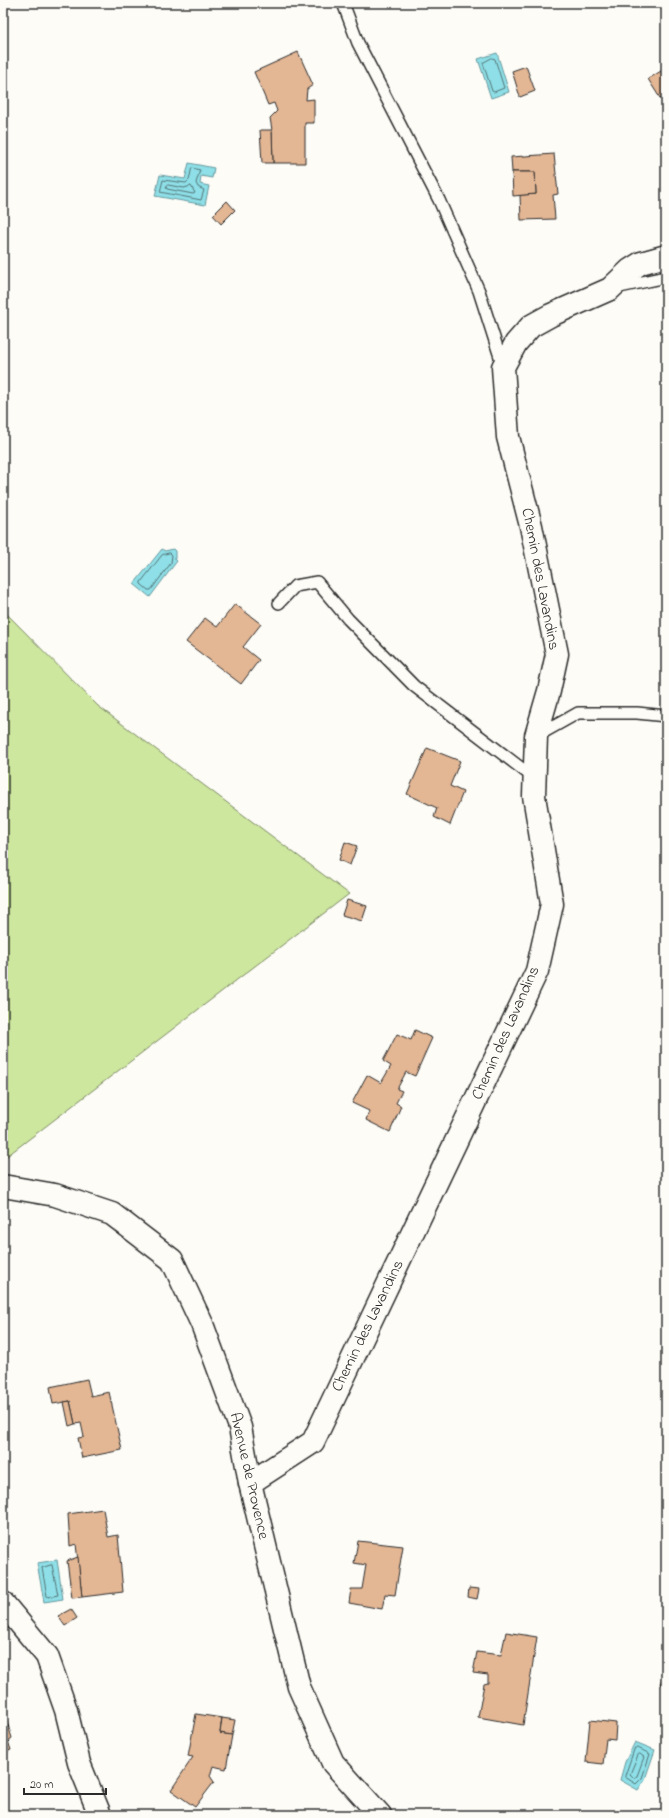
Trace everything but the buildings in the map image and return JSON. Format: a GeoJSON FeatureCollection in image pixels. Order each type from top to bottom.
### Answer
{"type":"FeatureCollection","features":[{"type":"Feature","properties":{"kind":"street"},"geometry":{"type":"LineString","coordinates":[[503,367],[516,342],[531,326],[551,315],[610,289],[630,270],[641,263],[666,256]]}},
{"type":"Feature","properties":{"kind":"street","name":"Chemin des Lavandins"},"geometry":{"type":"LineString","coordinates":[[250,1483],[313,1442],[537,970],[552,904],[534,796],[536,736],[549,691],[557,654],[531,526],[508,437],[503,367]]}},
{"type":"Feature","properties":{"kind":"street","name":"Avenue de Provence"},"geometry":{"type":"LineString","coordinates":[[3,1186],[55,1195],[112,1214],[172,1260],[202,1324],[240,1427],[250,1483],[299,1687],[333,1763],[380,1815]]}},
{"type":"Feature","properties":{"kind":"street"},"geometry":{"type":"LineString","coordinates":[[3,1603],[47,1656],[66,1710],[79,1763],[100,1815]]}},
{"type":"Feature","properties":{"kind":"lane"},"geometry":{"type":"LineString","coordinates":[[343,3],[358,43],[439,200],[479,291],[503,367]]}},
{"type":"Feature","properties":{"kind":"lane"},"geometry":{"type":"LineString","coordinates":[[610,289],[666,278]]}},
{"type":"Feature","properties":{"kind":"lane"},"geometry":{"type":"LineString","coordinates":[[279,603],[294,586],[317,582],[348,619],[414,686],[535,779]]}},
{"type":"Feature","properties":{"kind":"lane"},"geometry":{"type":"LineString","coordinates":[[536,736],[578,713],[637,713],[666,716]]}},
{"type":"Feature","properties":{"kind":"green space"},"geometry":{"type":"Polygon","coordinates":[[[3,610],[98,706],[349,894],[3,1159],[3,610]]]}},
{"type":"Feature","properties":{"kind":"water"},"geometry":{"type":"Polygon","coordinates":[[[497,53],[509,92],[491,98],[478,59],[497,53]]]}},
{"type":"Feature","properties":{"kind":"water"},"geometry":{"type":"Polygon","coordinates":[[[189,163],[214,168],[212,178],[201,176],[200,184],[209,186],[205,205],[155,196],[160,175],[185,179],[189,163]]]}},
{"type":"Feature","properties":{"kind":"water"},"geometry":{"type":"Polygon","coordinates":[[[162,549],[165,551],[173,549],[175,551],[175,559],[177,561],[150,597],[134,584],[162,549]]]}},
{"type":"Feature","properties":{"kind":"water"},"geometry":{"type":"Polygon","coordinates":[[[57,1560],[63,1599],[44,1602],[37,1563],[57,1560]]]}},
{"type":"Feature","properties":{"kind":"water"},"geometry":{"type":"Polygon","coordinates":[[[635,1742],[655,1750],[645,1779],[638,1790],[620,1780],[625,1762],[635,1742]]]}}]}
